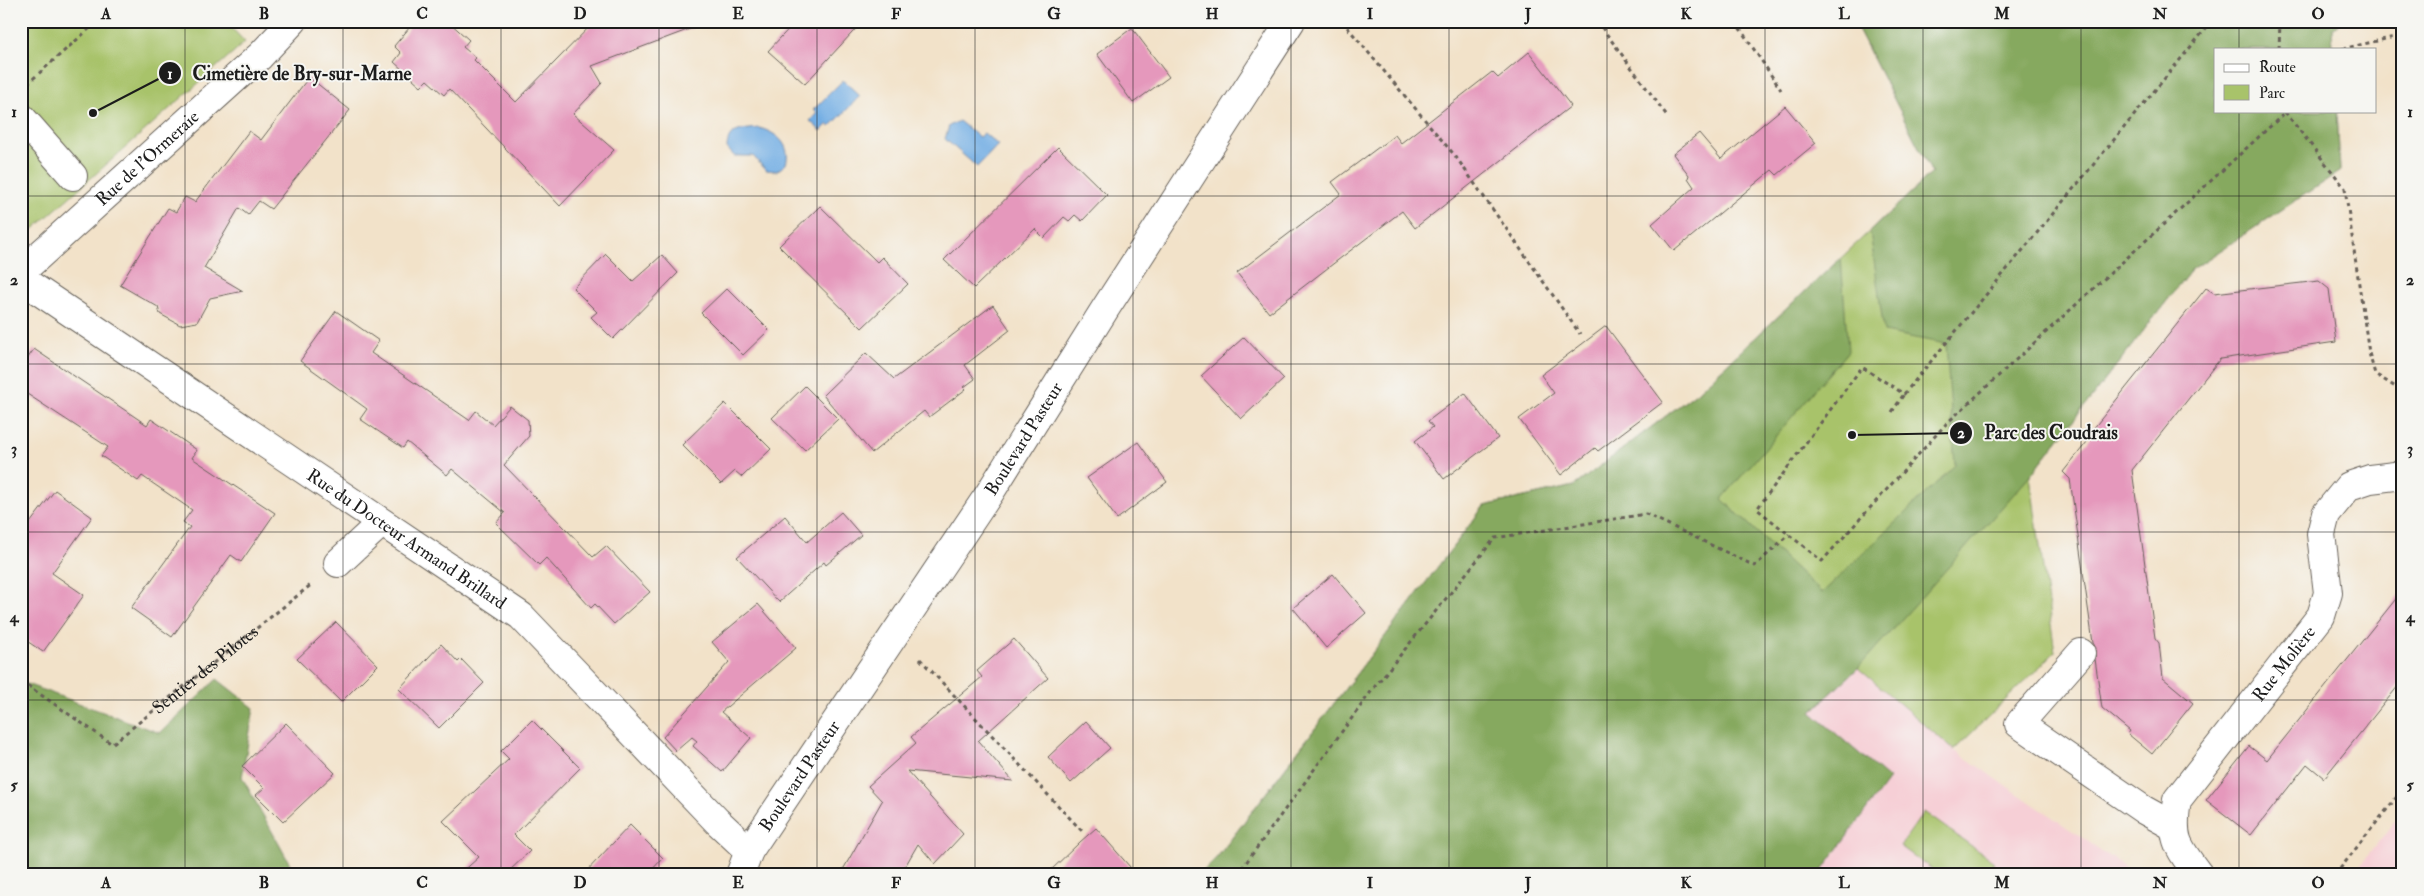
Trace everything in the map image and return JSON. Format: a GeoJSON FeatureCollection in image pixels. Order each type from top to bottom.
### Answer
{"type":"FeatureCollection","features":[{"type":"Feature","properties":{"kind":"street","name":"Rue de l'Ormeraie"},"geometry":{"type":"LineString","coordinates":[[21,272],[260,56],[293,21]]}},
{"type":"Feature","properties":{"kind":"street","name":"Boulevard Pasteur"},"geometry":{"type":"LineString","coordinates":[[725,875],[745,863],[895,632],[989,494],[1110,300],[1291,21]]}},
{"type":"Feature","properties":{"kind":"street"},"geometry":{"type":"LineString","coordinates":[[21,117],[73,176]]}},
{"type":"Feature","properties":{"kind":"street","name":"Rue du Docteur Armand Brillard"},"geometry":{"type":"LineString","coordinates":[[21,279],[521,616],[710,814],[745,863]]}},
{"type":"Feature","properties":{"kind":"street","name":"Rue Molière"},"geometry":{"type":"LineString","coordinates":[[2199,875],[2180,850],[2173,826],[2177,800],[2321,616],[2328,593],[2321,534],[2326,514],[2349,486],[2370,479],[2403,475]]}},
{"type":"Feature","properties":{"kind":"street"},"geometry":{"type":"LineString","coordinates":[[338,563],[381,523]]}},
{"type":"Feature","properties":{"kind":"street"},"geometry":{"type":"LineString","coordinates":[[2081,653],[2019,724],[2144,810],[2173,826]]}},
{"type":"Feature","properties":{"kind":"path"},"geometry":{"type":"LineString","coordinates":[[21,89],[98,21]]}},
{"type":"Feature","properties":{"kind":"path"},"geometry":{"type":"LineString","coordinates":[[1342,21],[1456,157],[1580,334]]}},
{"type":"Feature","properties":{"kind":"path"},"geometry":{"type":"LineString","coordinates":[[1597,21],[1668,117]]}},
{"type":"Feature","properties":{"kind":"path"},"geometry":{"type":"LineString","coordinates":[[1735,21],[1781,90]]}},
{"type":"Feature","properties":{"kind":"path"},"geometry":{"type":"LineString","coordinates":[[1892,412],[1904,394],[2212,21]]}},
{"type":"Feature","properties":{"kind":"path"},"geometry":{"type":"LineString","coordinates":[[2279,48],[2280,21]]}},
{"type":"Feature","properties":{"kind":"path"},"geometry":{"type":"LineString","coordinates":[[2346,48],[2403,34]]}},
{"type":"Feature","properties":{"kind":"path"},"geometry":{"type":"LineString","coordinates":[[1904,394],[1862,367],[1757,509],[1822,561],[1946,424],[2286,112],[2345,188],[2369,353],[2375,374],[2396,388],[2403,387]]}},
{"type":"Feature","properties":{"kind":"path"},"geometry":{"type":"LineString","coordinates":[[1237,875],[1376,685],[1495,538],[1646,514],[1755,566],[1789,534]]}},
{"type":"Feature","properties":{"kind":"path","name":"Sentier des Pilotes"},"geometry":{"type":"LineString","coordinates":[[21,681],[112,744],[338,563]]}},
{"type":"Feature","properties":{"kind":"path"},"geometry":{"type":"LineString","coordinates":[[895,632],[1082,831]]}},
{"type":"Feature","properties":{"kind":"path"},"geometry":{"type":"LineString","coordinates":[[2335,875],[2403,789]]}},
{"type":"Feature","properties":{"kind":"shaded area"},"geometry":{"type":"Polygon","coordinates":[[[1858,668],[1954,750],[2137,875],[1637,875],[1858,668]]]}},
{"type":"Feature","properties":{"kind":"shaded area"},"geometry":{"type":"Polygon","coordinates":[[[2403,810],[2403,875],[2353,875],[2403,810]]]}},
{"type":"Feature","properties":{"kind":"green space"},"geometry":{"type":"Polygon","coordinates":[[[21,21],[225,21],[245,42],[21,240],[21,21]]]}},
{"type":"Feature","properties":{"kind":"green space"},"geometry":{"type":"Polygon","coordinates":[[[1854,21],[2343,21],[2332,29],[2333,48],[2214,48],[2214,112],[2337,112],[2340,171],[2191,270],[2030,476],[2055,652],[1954,750],[1858,668],[1637,875],[1200,875],[1219,855],[1484,506],[1574,486],[1696,393],[1932,173],[1854,21]]]}},
{"type":"Feature","properties":{"kind":"green space"},"geometry":{"type":"Polygon","coordinates":[[[1854,21],[2343,21],[2332,29],[2333,48],[2214,48],[2214,112],[2337,112],[2340,171],[2191,270],[2030,476],[1858,668],[1811,712],[1889,779],[1819,875],[1200,875],[1219,855],[1484,506],[1574,486],[1696,393],[1841,258],[1848,351],[1722,499],[1822,593],[1955,465],[1946,344],[1884,332],[1870,231],[1932,173],[1854,21]]]}},
{"type":"Feature","properties":{"kind":"green space"},"geometry":{"type":"Polygon","coordinates":[[[217,679],[254,708],[242,777],[296,875],[21,875],[21,682],[160,733],[217,679]]]}},
{"type":"Feature","properties":{"kind":"green space"},"geometry":{"type":"Polygon","coordinates":[[[1924,812],[1994,862],[1985,875],[1940,875],[1900,846],[1924,812]]]}},
{"type":"Feature","properties":{"kind":"water"},"geometry":{"type":"Polygon","coordinates":[[[843,80],[860,96],[830,127],[828,124],[821,131],[810,121],[817,113],[813,110],[843,80]]]}},
{"type":"Feature","properties":{"kind":"water"},"geometry":{"type":"Polygon","coordinates":[[[959,121],[979,137],[984,133],[998,145],[977,167],[945,139],[949,126],[959,121]]]}},
{"type":"Feature","properties":{"kind":"water"},"geometry":{"type":"Polygon","coordinates":[[[759,128],[777,136],[785,145],[787,151],[786,164],[777,171],[766,170],[753,156],[734,156],[727,148],[728,141],[733,133],[759,128]]]}},
{"type":"Feature","properties":{"kind":"building"},"geometry":{"type":"Polygon","coordinates":[[[415,21],[448,21],[469,40],[463,47],[476,58],[474,60],[516,102],[595,21],[702,21],[703,24],[592,66],[602,83],[573,114],[614,150],[560,206],[449,89],[444,95],[427,80],[421,86],[394,62],[401,53],[394,46],[415,21]]]}},
{"type":"Feature","properties":{"kind":"building"},"geometry":{"type":"Polygon","coordinates":[[[796,21],[863,21],[805,84],[768,51],[796,21]]]}},
{"type":"Feature","properties":{"kind":"building"},"geometry":{"type":"Polygon","coordinates":[[[1132,28],[1169,77],[1133,103],[1097,54],[1132,28]]]}},
{"type":"Feature","properties":{"kind":"building"},"geometry":{"type":"Polygon","coordinates":[[[1529,52],[1571,106],[1415,228],[1402,211],[1269,313],[1237,273],[1341,194],[1332,182],[1395,135],[1401,143],[1492,72],[1498,78],[1529,52]]]}},
{"type":"Feature","properties":{"kind":"building"},"geometry":{"type":"Polygon","coordinates":[[[309,77],[350,110],[271,209],[259,201],[248,215],[239,208],[204,268],[243,291],[210,298],[197,322],[180,325],[160,314],[158,307],[120,285],[168,208],[176,212],[185,197],[195,202],[249,131],[261,140],[309,77]]]}},
{"type":"Feature","properties":{"kind":"building"},"geometry":{"type":"Polygon","coordinates":[[[1785,106],[1816,143],[1777,175],[1772,170],[1674,251],[1652,224],[1694,187],[1688,178],[1689,175],[1673,154],[1699,133],[1721,159],[1785,106]]]}},
{"type":"Feature","properties":{"kind":"building"},"geometry":{"type":"Polygon","coordinates":[[[1058,147],[1107,195],[1082,221],[1075,215],[1069,221],[1064,217],[1044,238],[1035,229],[974,288],[944,260],[1058,147]]]}},
{"type":"Feature","properties":{"kind":"building"},"geometry":{"type":"Polygon","coordinates":[[[820,206],[877,262],[882,257],[908,284],[862,328],[779,246],[820,206]]]}},
{"type":"Feature","properties":{"kind":"building"},"geometry":{"type":"Polygon","coordinates":[[[606,254],[633,281],[662,255],[678,273],[613,339],[591,317],[597,312],[573,288],[606,254]]]}},
{"type":"Feature","properties":{"kind":"building"},"geometry":{"type":"Polygon","coordinates":[[[2319,281],[2329,289],[2336,342],[2220,359],[2132,470],[2155,638],[2159,643],[2163,678],[2193,703],[2152,754],[2128,734],[2130,731],[2102,708],[2095,659],[2096,648],[2093,643],[2070,479],[2063,472],[2091,437],[2089,434],[2206,288],[2214,293],[2319,281]]]}},
{"type":"Feature","properties":{"kind":"building"},"geometry":{"type":"Polygon","coordinates":[[[727,288],[769,330],[743,355],[701,313],[727,288]]]}},
{"type":"Feature","properties":{"kind":"building"},"geometry":{"type":"Polygon","coordinates":[[[993,305],[1010,330],[965,365],[975,379],[964,387],[966,389],[929,417],[924,411],[872,453],[823,395],[866,353],[894,379],[993,305]]]}},
{"type":"Feature","properties":{"kind":"building"},"geometry":{"type":"Polygon","coordinates":[[[336,311],[379,341],[371,353],[469,420],[476,411],[493,425],[510,406],[528,420],[529,436],[504,465],[593,557],[606,546],[650,592],[614,624],[595,604],[591,608],[546,558],[539,565],[496,523],[505,513],[452,469],[447,475],[407,442],[403,448],[360,419],[367,409],[300,361],[336,311]]]}},
{"type":"Feature","properties":{"kind":"building"},"geometry":{"type":"Polygon","coordinates":[[[1606,326],[1663,402],[1598,451],[1595,448],[1561,475],[1519,419],[1554,393],[1541,375],[1606,326]]]}},
{"type":"Feature","properties":{"kind":"building"},"geometry":{"type":"Polygon","coordinates":[[[1244,337],[1284,379],[1241,419],[1201,376],[1244,337]]]}},
{"type":"Feature","properties":{"kind":"building"},"geometry":{"type":"Polygon","coordinates":[[[34,349],[147,425],[151,419],[197,450],[192,458],[275,513],[241,562],[231,555],[172,637],[131,608],[190,527],[183,522],[192,510],[142,476],[138,481],[101,456],[108,447],[21,390],[21,368],[34,349]]]}},
{"type":"Feature","properties":{"kind":"building"},"geometry":{"type":"Polygon","coordinates":[[[805,386],[838,419],[805,450],[772,418],[805,386]]]}},
{"type":"Feature","properties":{"kind":"building"},"geometry":{"type":"Polygon","coordinates":[[[1465,393],[1498,438],[1444,479],[1415,441],[1433,427],[1428,421],[1465,393]]]}},
{"type":"Feature","properties":{"kind":"building"},"geometry":{"type":"Polygon","coordinates":[[[725,403],[771,449],[742,477],[735,471],[721,484],[682,445],[725,403]]]}},
{"type":"Feature","properties":{"kind":"building"},"geometry":{"type":"Polygon","coordinates":[[[1138,442],[1167,482],[1117,519],[1087,478],[1138,442]]]}},
{"type":"Feature","properties":{"kind":"building"},"geometry":{"type":"Polygon","coordinates":[[[55,490],[92,517],[52,573],[84,595],[43,652],[21,637],[21,535],[55,490]]]}},
{"type":"Feature","properties":{"kind":"building"},"geometry":{"type":"Polygon","coordinates":[[[841,512],[861,535],[826,565],[824,562],[779,602],[737,557],[785,516],[807,542],[841,512]]]}},
{"type":"Feature","properties":{"kind":"building"},"geometry":{"type":"Polygon","coordinates":[[[1333,574],[1366,613],[1326,648],[1293,608],[1333,574]]]}},
{"type":"Feature","properties":{"kind":"building"},"geometry":{"type":"Polygon","coordinates":[[[2403,590],[2403,680],[2324,778],[2307,764],[2251,835],[2206,800],[2249,746],[2267,760],[2403,590]]]}},
{"type":"Feature","properties":{"kind":"building"},"geometry":{"type":"Polygon","coordinates":[[[758,604],[796,648],[721,712],[751,738],[722,772],[693,746],[697,741],[692,737],[676,751],[663,737],[729,662],[712,642],[758,604]]]}},
{"type":"Feature","properties":{"kind":"building"},"geometry":{"type":"Polygon","coordinates":[[[336,622],[378,665],[341,702],[297,659],[336,622]]]}},
{"type":"Feature","properties":{"kind":"building"},"geometry":{"type":"Polygon","coordinates":[[[1014,639],[1048,678],[978,741],[1013,781],[907,771],[963,834],[935,864],[918,844],[900,875],[840,875],[882,801],[868,786],[916,743],[911,737],[982,677],[977,671],[1014,639]]]}},
{"type":"Feature","properties":{"kind":"building"},"geometry":{"type":"Polygon","coordinates":[[[441,644],[458,662],[461,659],[484,683],[439,728],[399,689],[441,644]]]}},
{"type":"Feature","properties":{"kind":"building"},"geometry":{"type":"Polygon","coordinates":[[[532,720],[580,768],[514,835],[530,851],[505,875],[459,875],[479,857],[443,821],[509,759],[501,751],[532,720]]]}},
{"type":"Feature","properties":{"kind":"building"},"geometry":{"type":"Polygon","coordinates":[[[1086,721],[1110,748],[1071,783],[1048,757],[1086,721]]]}},
{"type":"Feature","properties":{"kind":"building"},"geometry":{"type":"Polygon","coordinates":[[[286,723],[335,773],[283,822],[256,795],[264,788],[242,766],[286,723]]]}},
{"type":"Feature","properties":{"kind":"building"},"geometry":{"type":"Polygon","coordinates":[[[630,825],[663,858],[647,875],[583,875],[630,825]]]}},
{"type":"Feature","properties":{"kind":"building"},"geometry":{"type":"Polygon","coordinates":[[[1096,828],[1137,875],[1046,875],[1080,842],[1096,828]]]}},
{"type":"Feature","properties":{"kind":"place","name":"Cimetière de Bry-sur-Marne"},"geometry":{"type":"Point","coordinates":[93,113]}},
{"type":"Feature","properties":{"kind":"place","name":"Parc des Coudrais"},"geometry":{"type":"Point","coordinates":[1852,435]}}]}
